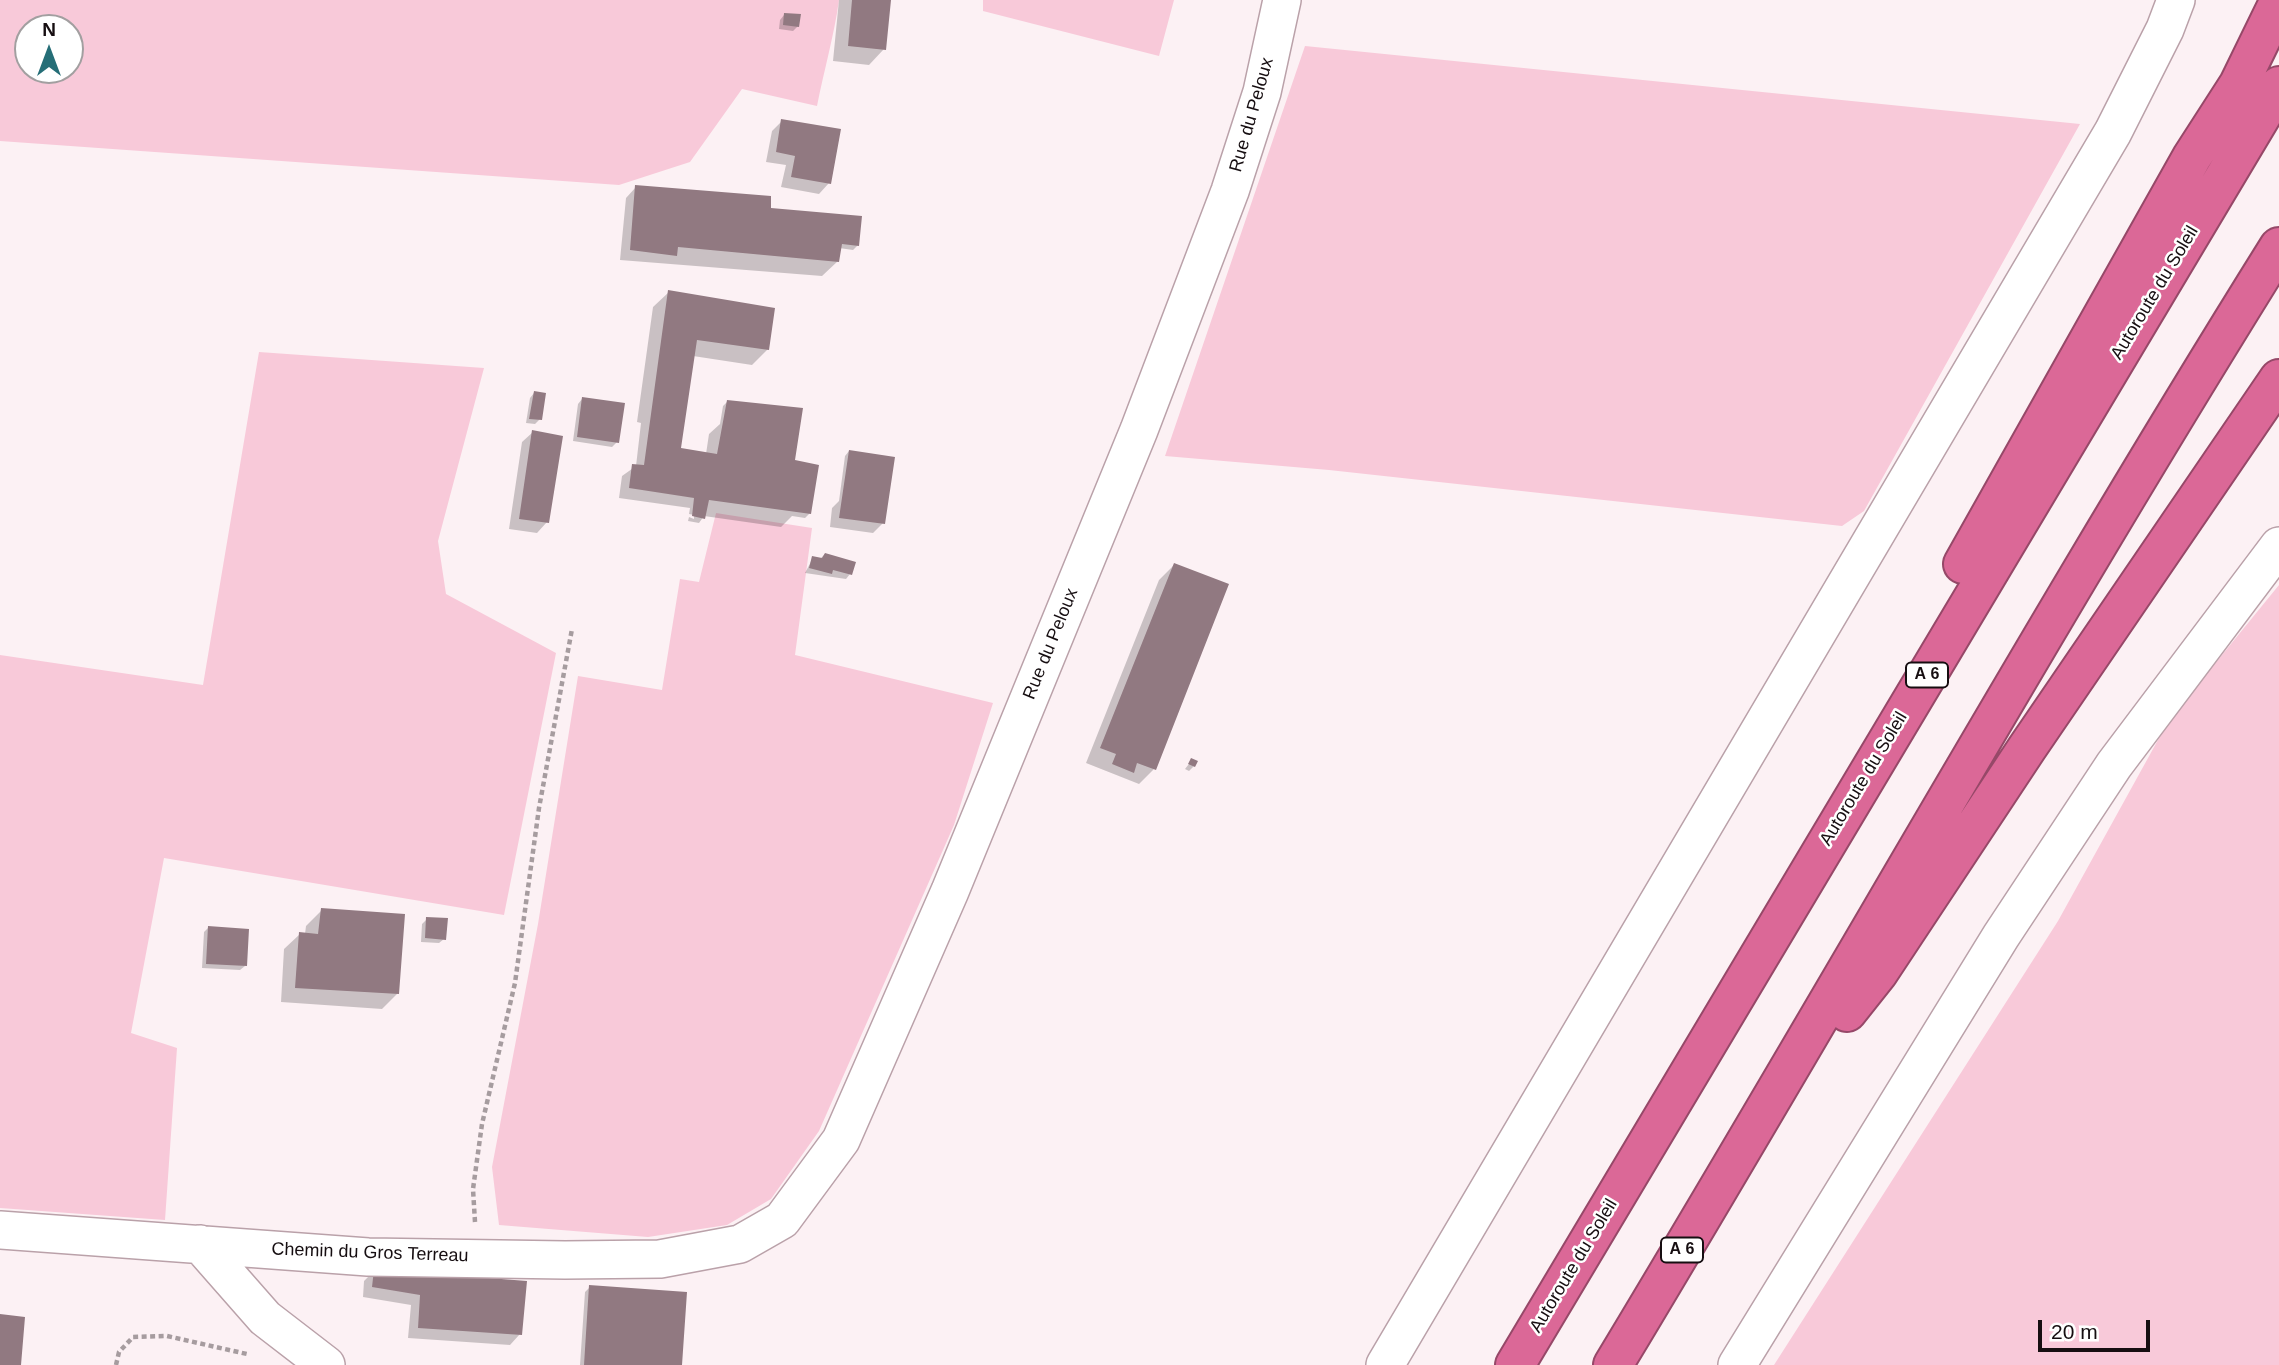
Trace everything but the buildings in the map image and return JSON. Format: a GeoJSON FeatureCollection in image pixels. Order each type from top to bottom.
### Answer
{"type":"FeatureCollection","features":[{"type":"Feature","properties":{"kind":"highway"},"geometry":{"type":"LineString","coordinates":[[1575,1264],[1833,791],[2192,157],[2239,84],[2279,2]]}},
{"type":"Feature","properties":{"kind":"highway","name":"Autoroute du Soleil"},"geometry":{"type":"LineString","coordinates":[[1516,1365],[2279,86]]}},
{"type":"Feature","properties":{"kind":"highway","name":"A 6"},"geometry":{"type":"LineString","coordinates":[[1613,1365],[1751,1136],[2173,417],[2279,247]]}},
{"type":"Feature","properties":{"kind":"highway"},"geometry":{"type":"LineString","coordinates":[[1751,1136],[1878,973],[2279,379]]}},
{"type":"Feature","properties":{"kind":"street","name":"Rue du Peloux"},"geometry":{"type":"LineString","coordinates":[[740,1244],[782,1220],[841,1140],[950,891],[1139,430],[1230,191],[1262,92],[1282,0]]}},
{"type":"Feature","properties":{"kind":"street"},"geometry":{"type":"LineString","coordinates":[[1385,1365],[2113,132],[2165,29],[2176,0]]}},
{"type":"Feature","properties":{"kind":"street"},"geometry":{"type":"LineString","coordinates":[[1737,1365],[2001,936],[2114,765],[2279,547]]}},
{"type":"Feature","properties":{"kind":"street","name":"Chemin du Gros Terreau"},"geometry":{"type":"LineString","coordinates":[[0,1230],[368,1257],[660,1259],[740,1244]]}},
{"type":"Feature","properties":{"kind":"street"},"geometry":{"type":"LineString","coordinates":[[200,1244],[265,1318],[326,1365]]}},
{"type":"Feature","properties":{"kind":"path"},"geometry":{"type":"LineString","coordinates":[[477,1258],[473,1189],[482,1124],[515,983],[539,808],[572,629]]}},
{"type":"Feature","properties":{"kind":"path"},"geometry":{"type":"LineString","coordinates":[[116,1365],[119,1352],[133,1337],[167,1336],[259,1356]]}},
{"type":"Feature","properties":{"kind":"shaded area"},"geometry":{"type":"Polygon","coordinates":[[[0,0],[839,0],[817,106],[742,89],[690,162],[619,185],[0,141],[0,0]]]}},
{"type":"Feature","properties":{"kind":"shaded area"},"geometry":{"type":"Polygon","coordinates":[[[983,0],[1174,0],[1159,56],[983,11],[983,0]]]}},
{"type":"Feature","properties":{"kind":"shaded area"},"geometry":{"type":"Polygon","coordinates":[[[1305,46],[2080,124],[1864,511],[1842,526],[1329,470],[1165,456],[1305,46]]]}},
{"type":"Feature","properties":{"kind":"shaded area"},"geometry":{"type":"Polygon","coordinates":[[[259,352],[484,368],[438,541],[446,594],[556,653],[504,915],[164,858],[131,1033],[177,1048],[165,1220],[0,1208],[0,655],[203,685],[259,352]]]}},
{"type":"Feature","properties":{"kind":"shaded area"},"geometry":{"type":"Polygon","coordinates":[[[716,513],[812,528],[795,655],[993,703],[954,825],[819,1131],[771,1199],[727,1225],[648,1237],[499,1225],[492,1167],[538,924],[578,676],[662,690],[680,579],[699,582],[716,513]]]}},
{"type":"Feature","properties":{"kind":"shaded area"},"geometry":{"type":"Polygon","coordinates":[[[2279,585],[2279,1365],[1774,1365],[2058,921],[2169,720],[2279,585]]]}}]}
